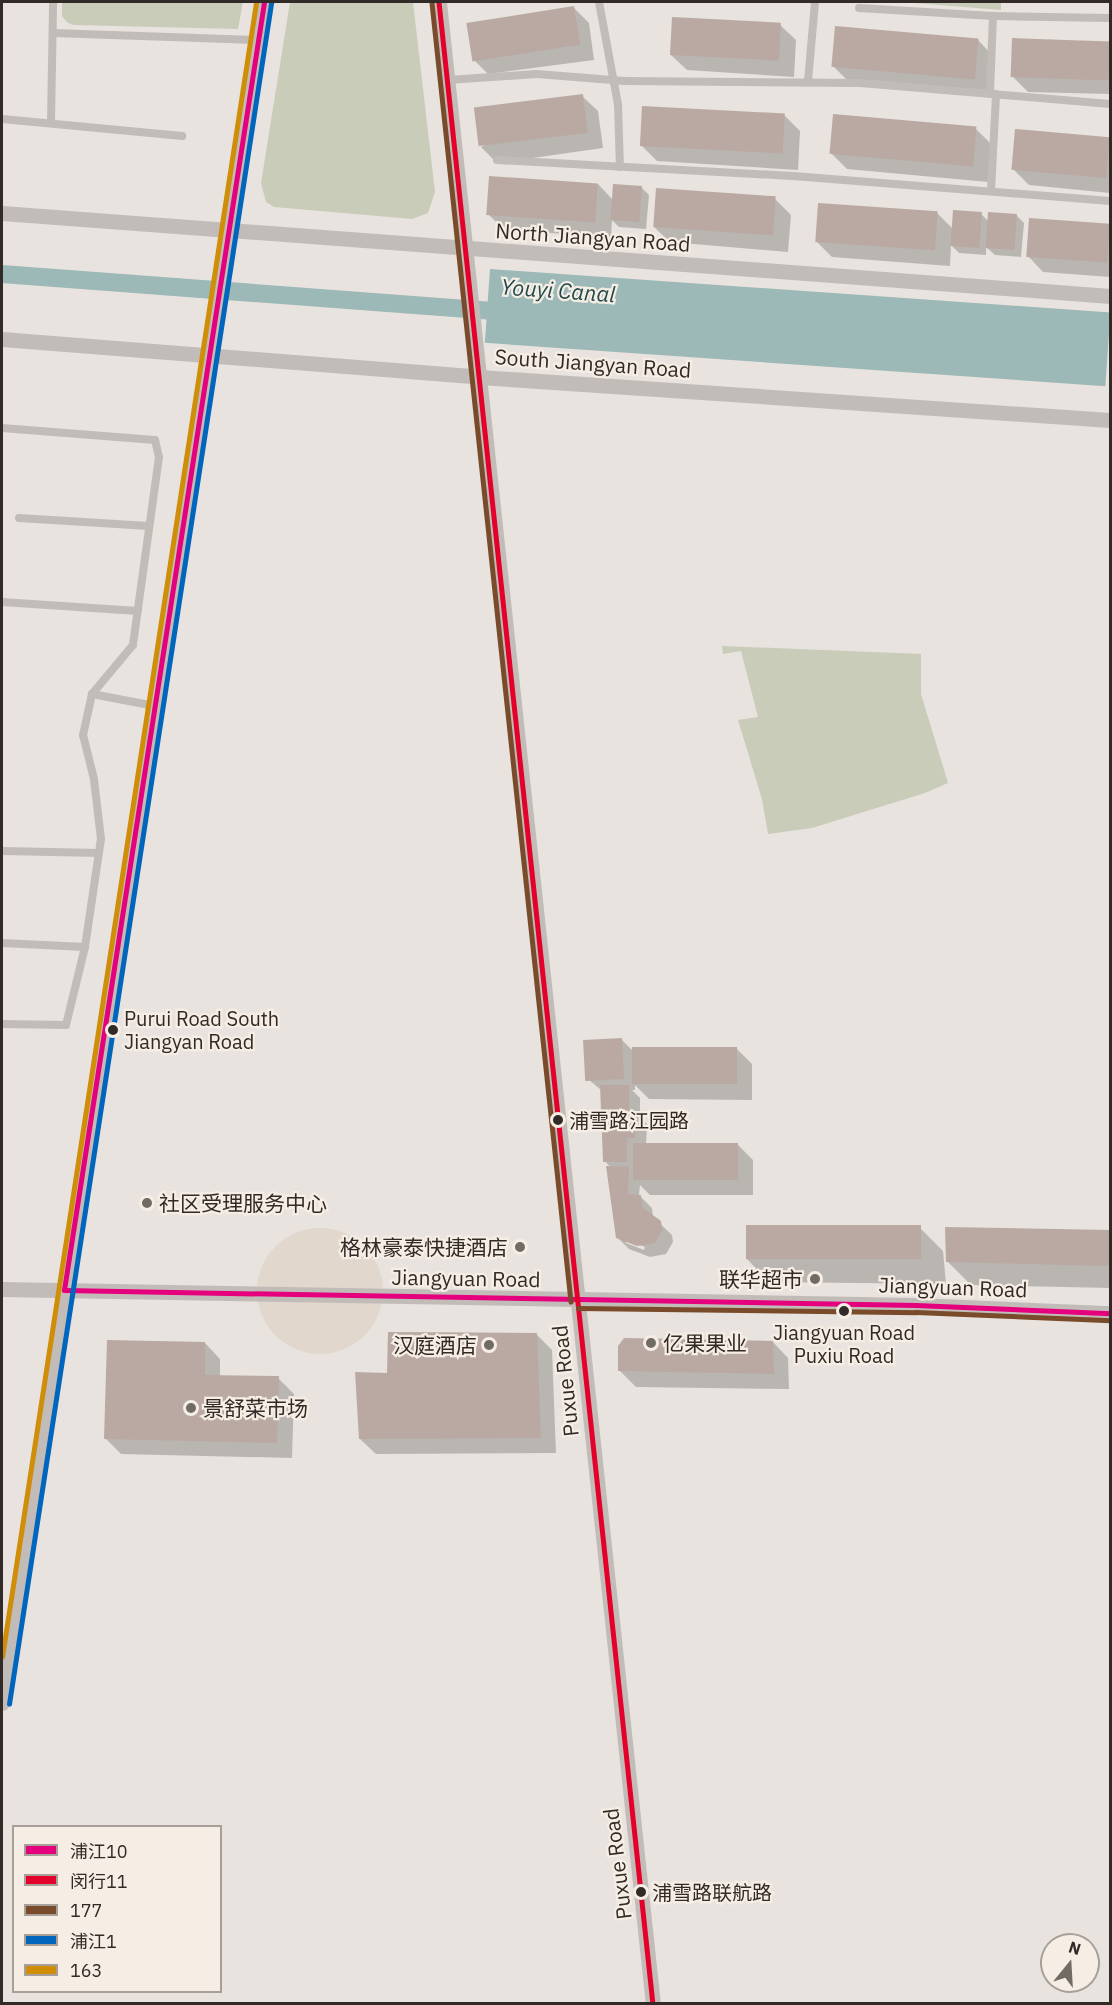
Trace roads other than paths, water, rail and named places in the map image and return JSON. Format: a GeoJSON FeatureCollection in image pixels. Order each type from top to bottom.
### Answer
{"type":"FeatureCollection","features":[{"type":"Feature","properties":{"kind":"street"},"geometry":{"type":"LineString","coordinates":[[2,1703],[264,2]]}},
{"type":"Feature","properties":{"kind":"street","name":"Puxue Road"},"geometry":{"type":"LineString","coordinates":[[439,2],[653,2004]]}},
{"type":"Feature","properties":{"kind":"street","name":"North Jiangyan Road"},"geometry":{"type":"LineString","coordinates":[[2,213],[1110,296]]}},
{"type":"Feature","properties":{"kind":"street","name":"South Jiangyan Road"},"geometry":{"type":"LineString","coordinates":[[2,339],[480,377],[1110,420]]}},
{"type":"Feature","properties":{"kind":"street","name":"Jiangyuan Road"},"geometry":{"type":"LineString","coordinates":[[2,1289],[916,1305],[1110,1313]]}},
{"type":"Feature","properties":{"kind":"lane"},"geometry":{"type":"LineString","coordinates":[[51,122],[53,2]]}},
{"type":"Feature","properties":{"kind":"lane"},"geometry":{"type":"LineString","coordinates":[[599,2],[614,81],[620,167]]}},
{"type":"Feature","properties":{"kind":"lane"},"geometry":{"type":"LineString","coordinates":[[808,81],[815,2]]}},
{"type":"Feature","properties":{"kind":"lane"},"geometry":{"type":"LineString","coordinates":[[859,8],[993,16],[1110,18]]}},
{"type":"Feature","properties":{"kind":"lane"},"geometry":{"type":"LineString","coordinates":[[991,192],[993,16]]}},
{"type":"Feature","properties":{"kind":"lane"},"geometry":{"type":"LineString","coordinates":[[53,33],[257,40]]}},
{"type":"Feature","properties":{"kind":"lane"},"geometry":{"type":"LineString","coordinates":[[448,80],[537,74],[614,81],[808,81],[1110,104]]}},
{"type":"Feature","properties":{"kind":"lane"},"geometry":{"type":"LineString","coordinates":[[2,119],[183,136]]}},
{"type":"Feature","properties":{"kind":"lane"},"geometry":{"type":"LineString","coordinates":[[497,160],[793,176],[1110,201]]}},
{"type":"Feature","properties":{"kind":"lane"},"geometry":{"type":"LineString","coordinates":[[2,428],[155,440],[159,458],[133,645],[92,694],[83,735],[94,779],[101,838],[85,947],[66,1025],[2,1024]]}},
{"type":"Feature","properties":{"kind":"lane"},"geometry":{"type":"LineString","coordinates":[[19,518],[149,526]]}},
{"type":"Feature","properties":{"kind":"lane"},"geometry":{"type":"LineString","coordinates":[[2,602],[138,611]]}},
{"type":"Feature","properties":{"kind":"lane"},"geometry":{"type":"LineString","coordinates":[[92,694],[155,706]]}},
{"type":"Feature","properties":{"kind":"lane"},"geometry":{"type":"LineString","coordinates":[[2,851],[99,853]]}},
{"type":"Feature","properties":{"kind":"lane"},"geometry":{"type":"LineString","coordinates":[[2,943],[85,947]]}},
{"type":"Feature","properties":{"kind":"water"},"geometry":{"type":"Polygon","coordinates":[[[490,269],[1110,312],[1105,386],[485,343],[490,269]]]}},
{"type":"Feature","properties":{"kind":"waterway","name":"Youyi Canal"},"geometry":{"type":"LineString","coordinates":[[2,274],[520,313]]}},
{"type":"Feature","properties":{"kind":"place","name":"Purui Road South Jiangyan Road"},"geometry":{"type":"Point","coordinates":[113,1030]}},
{"type":"Feature","properties":{"kind":"place","name":"浦雪路江园路"},"geometry":{"type":"Point","coordinates":[558,1120]}},
{"type":"Feature","properties":{"kind":"place","name":"社区受理服务中心"},"geometry":{"type":"Point","coordinates":[147,1203]}},
{"type":"Feature","properties":{"kind":"place","name":"格林豪泰快捷酒店"},"geometry":{"type":"Point","coordinates":[520,1247]}},
{"type":"Feature","properties":{"kind":"place","name":"联华超市"},"geometry":{"type":"Point","coordinates":[815,1279]}},
{"type":"Feature","properties":{"kind":"place","name":"Jiangyuan Road Puxiu Road"},"geometry":{"type":"Point","coordinates":[844,1311]}},
{"type":"Feature","properties":{"kind":"place","name":"亿果果业"},"geometry":{"type":"Point","coordinates":[651,1343]}},
{"type":"Feature","properties":{"kind":"place","name":"汉庭酒店"},"geometry":{"type":"Point","coordinates":[489,1345]}},
{"type":"Feature","properties":{"kind":"place","name":"景舒菜市场"},"geometry":{"type":"Point","coordinates":[191,1408]}},
{"type":"Feature","properties":{"kind":"place","name":"浦雪路联航路"},"geometry":{"type":"Point","coordinates":[641,1892]}}]}
